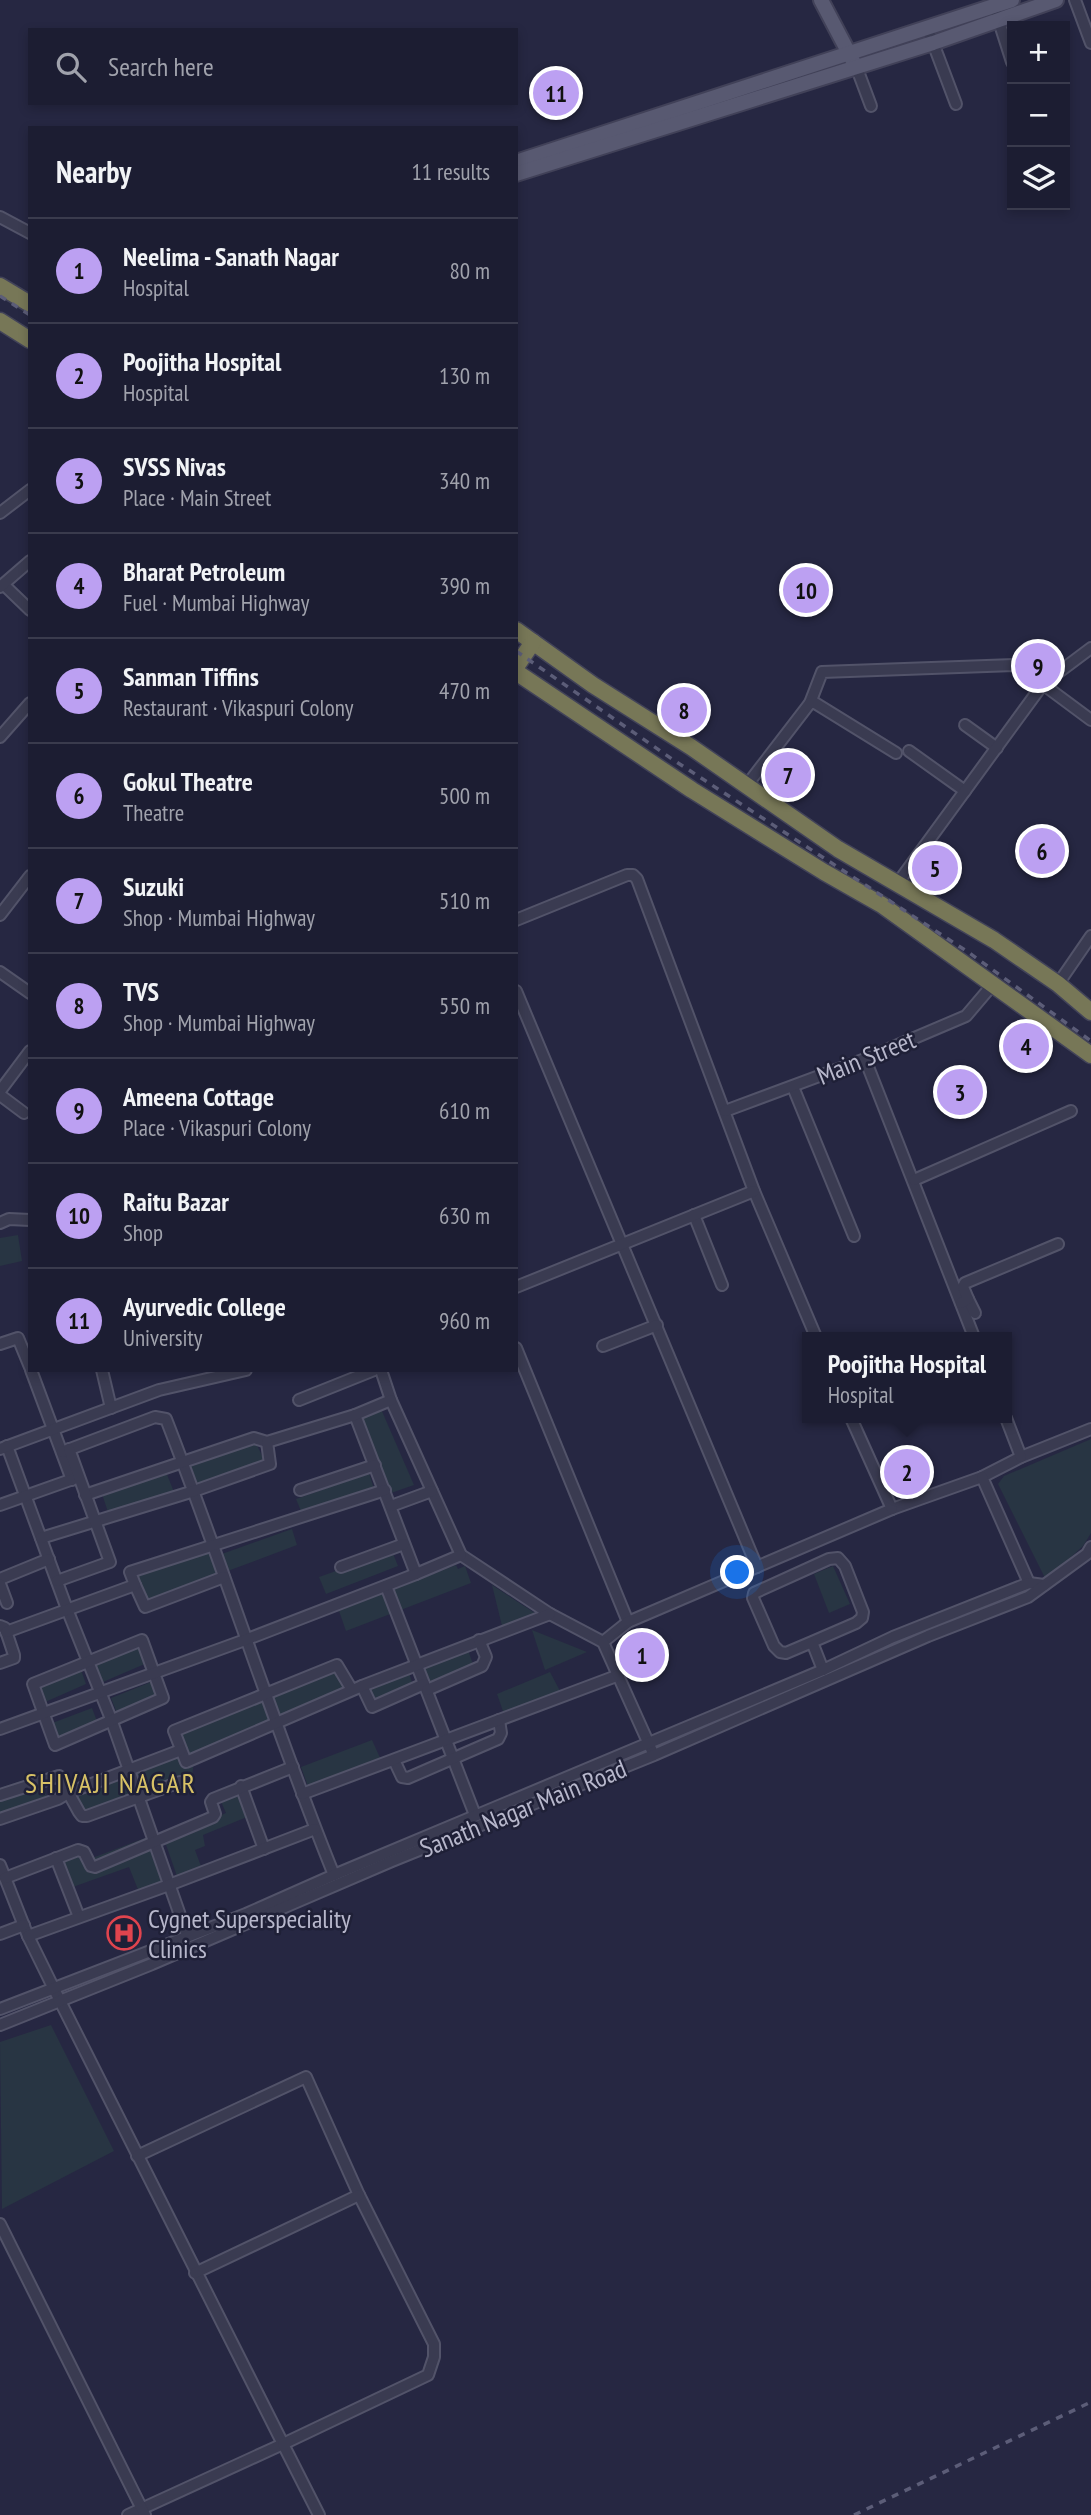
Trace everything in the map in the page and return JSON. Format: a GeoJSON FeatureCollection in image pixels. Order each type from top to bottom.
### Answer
{"type":"FeatureCollection","features":[{"type":"Feature","properties":{"kind":"highway"},"geometry":{"type":"LineString","coordinates":[[0,286],[28,303]]}},
{"type":"Feature","properties":{"kind":"highway"},"geometry":{"type":"LineString","coordinates":[[0,321],[28,339]]}},
{"type":"Feature","properties":{"kind":"highway"},"geometry":{"type":"LineString","coordinates":[[518,631],[593,685],[747,785],[838,849],[994,940],[1058,984],[1091,1012]]}},
{"type":"Feature","properties":{"kind":"highway"},"geometry":{"type":"LineString","coordinates":[[518,667],[533,642]]}},
{"type":"Feature","properties":{"kind":"highway"},"geometry":{"type":"LineString","coordinates":[[518,671],[692,790],[882,905],[1091,1055]]}},
{"type":"Feature","properties":{"kind":"highway"},"geometry":{"type":"LineString","coordinates":[[824,872],[838,849]]}},
{"type":"Feature","properties":{"kind":"main road"},"geometry":{"type":"LineString","coordinates":[[821,0],[856,66]]}},
{"type":"Feature","properties":{"kind":"main road"},"geometry":{"type":"LineString","coordinates":[[518,173],[933,43],[996,13],[1012,0]]}},
{"type":"Feature","properties":{"kind":"main road"},"geometry":{"type":"LineString","coordinates":[[518,161],[927,27],[1056,0]]}},
{"type":"Feature","properties":{"kind":"street"},"geometry":{"type":"LineString","coordinates":[[1075,0],[1091,43]]}},
{"type":"Feature","properties":{"kind":"street"},"geometry":{"type":"LineString","coordinates":[[996,13],[1007,47]]}},
{"type":"Feature","properties":{"kind":"street"},"geometry":{"type":"LineString","coordinates":[[927,27],[957,104]]}},
{"type":"Feature","properties":{"kind":"street"},"geometry":{"type":"LineString","coordinates":[[856,66],[871,106]]}},
{"type":"Feature","properties":{"kind":"street"},"geometry":{"type":"LineString","coordinates":[[0,217],[28,232]]}},
{"type":"Feature","properties":{"kind":"street"},"geometry":{"type":"LineString","coordinates":[[0,513],[28,492]]}},
{"type":"Feature","properties":{"kind":"street"},"geometry":{"type":"LineString","coordinates":[[28,563],[2,586],[28,608]]}},
{"type":"Feature","properties":{"kind":"street"},"geometry":{"type":"LineString","coordinates":[[897,884],[1043,684],[1091,648]]}},
{"type":"Feature","properties":{"kind":"street"},"geometry":{"type":"LineString","coordinates":[[747,785],[810,703],[822,672],[1014,665],[1091,720]]}},
{"type":"Feature","properties":{"kind":"street"},"geometry":{"type":"LineString","coordinates":[[810,703],[815,703],[895,754]]}},
{"type":"Feature","properties":{"kind":"street"},"geometry":{"type":"LineString","coordinates":[[0,737],[28,705]]}},
{"type":"Feature","properties":{"kind":"street"},"geometry":{"type":"LineString","coordinates":[[965,726],[997,748]]}},
{"type":"Feature","properties":{"kind":"street"},"geometry":{"type":"LineString","coordinates":[[909,751],[965,791]]}},
{"type":"Feature","properties":{"kind":"street"},"geometry":{"type":"LineString","coordinates":[[518,919],[633,875],[637,879],[754,1191],[814,1332]]}},
{"type":"Feature","properties":{"kind":"street"},"geometry":{"type":"LineString","coordinates":[[0,915],[28,879]]}},
{"type":"Feature","properties":{"kind":"street"},"geometry":{"type":"LineString","coordinates":[[1058,984],[1091,936]]}},
{"type":"Feature","properties":{"kind":"street"},"geometry":{"type":"LineString","coordinates":[[0,972],[28,992]]}},
{"type":"Feature","properties":{"kind":"street","name":"Main Street"},"geometry":{"type":"LineString","coordinates":[[724,1111],[865,1059],[966,1016],[994,983]]}},
{"type":"Feature","properties":{"kind":"street"},"geometry":{"type":"LineString","coordinates":[[518,996],[757,1567]]}},
{"type":"Feature","properties":{"kind":"street"},"geometry":{"type":"LineString","coordinates":[[24,1113],[0,1093],[28,1054]]}},
{"type":"Feature","properties":{"kind":"street"},"geometry":{"type":"LineString","coordinates":[[865,1059],[968,1306]]}},
{"type":"Feature","properties":{"kind":"street"},"geometry":{"type":"LineString","coordinates":[[793,1087],[854,1236]]}},
{"type":"Feature","properties":{"kind":"street"},"geometry":{"type":"LineString","coordinates":[[914,1180],[1071,1111]]}},
{"type":"Feature","properties":{"kind":"street"},"geometry":{"type":"LineString","coordinates":[[518,1286],[754,1191]]}},
{"type":"Feature","properties":{"kind":"street"},"geometry":{"type":"LineString","coordinates":[[694,1215],[722,1285]]}},
{"type":"Feature","properties":{"kind":"street"},"geometry":{"type":"LineString","coordinates":[[3,1218],[28,1220]]}},
{"type":"Feature","properties":{"kind":"street"},"geometry":{"type":"LineString","coordinates":[[973,1332],[963,1287],[965,1283],[1058,1244]]}},
{"type":"Feature","properties":{"kind":"street"},"geometry":{"type":"LineString","coordinates":[[603,1346],[657,1325]]}},
{"type":"Feature","properties":{"kind":"street"},"geometry":{"type":"LineString","coordinates":[[0,1344],[18,1338],[28,1364]]}},
{"type":"Feature","properties":{"kind":"street"},"geometry":{"type":"LineString","coordinates":[[518,1353],[628,1622]]}},
{"type":"Feature","properties":{"kind":"street"},"geometry":{"type":"LineString","coordinates":[[31,1372],[54,1429],[85,1494],[110,1562],[57,1581]]}},
{"type":"Feature","properties":{"kind":"street"},"geometry":{"type":"LineString","coordinates":[[102,1372],[111,1408]]}},
{"type":"Feature","properties":{"kind":"street"},"geometry":{"type":"LineString","coordinates":[[187,1935],[130,1769],[26,1497],[4,1447],[159,1391],[238,1372]]}},
{"type":"Feature","properties":{"kind":"street"},"geometry":{"type":"LineString","coordinates":[[299,1400],[369,1372]]}},
{"type":"Feature","properties":{"kind":"street"},"geometry":{"type":"LineString","coordinates":[[382,1372],[391,1400],[461,1555],[550,1615],[603,1642],[654,1755]]}},
{"type":"Feature","properties":{"kind":"street"},"geometry":{"type":"LineString","coordinates":[[85,1494],[254,1438],[267,1442],[355,1415],[391,1400]]}},
{"type":"Feature","properties":{"kind":"street"},"geometry":{"type":"LineString","coordinates":[[355,1415],[416,1574]]}},
{"type":"Feature","properties":{"kind":"street"},"geometry":{"type":"LineString","coordinates":[[65,1451],[155,1417],[166,1419],[194,1491],[264,1694],[334,1875]]}},
{"type":"Feature","properties":{"kind":"street"},"geometry":{"type":"LineString","coordinates":[[853,1423],[892,1509]]}},
{"type":"Feature","properties":{"kind":"street"},"geometry":{"type":"LineString","coordinates":[[1008,1423],[1021,1457]]}},
{"type":"Feature","properties":{"kind":"street"},"geometry":{"type":"LineString","coordinates":[[603,1642],[628,1622],[892,1509],[982,1477],[1021,1457],[1091,1429]]}},
{"type":"Feature","properties":{"kind":"street"},"geometry":{"type":"LineString","coordinates":[[41,1538],[194,1491],[270,1464],[267,1442]]}},
{"type":"Feature","properties":{"kind":"street"},"geometry":{"type":"LineString","coordinates":[[300,1490],[375,1465]]}},
{"type":"Feature","properties":{"kind":"street"},"geometry":{"type":"LineString","coordinates":[[982,1477],[1029,1583]]}},
{"type":"Feature","properties":{"kind":"street"},"geometry":{"type":"LineString","coordinates":[[0,1506],[76,1478]]}},
{"type":"Feature","properties":{"kind":"street"},"geometry":{"type":"LineString","coordinates":[[224,1577],[145,1607],[130,1572],[385,1490]]}},
{"type":"Feature","properties":{"kind":"street"},"geometry":{"type":"LineString","coordinates":[[391,1506],[432,1491]]}},
{"type":"Feature","properties":{"kind":"street"},"geometry":{"type":"LineString","coordinates":[[341,1567],[404,1544]]}},
{"type":"Feature","properties":{"kind":"street","name":"Sanath Nagar Main Road"},"geometry":{"type":"LineString","coordinates":[[0,2025],[654,1755],[929,1636],[1028,1597],[1087,1554],[1091,1548]]}},
{"type":"Feature","properties":{"kind":"street"},"geometry":{"type":"LineString","coordinates":[[0,1729],[245,1640],[461,1555]]}},
{"type":"Feature","properties":{"kind":"street"},"geometry":{"type":"LineString","coordinates":[[838,1558],[845,1566],[863,1612],[862,1618],[812,1642],[786,1653],[780,1652],[774,1646],[753,1598],[754,1593],[830,1559],[838,1558]]}},
{"type":"Feature","properties":{"kind":"street"},"geometry":{"type":"LineString","coordinates":[[7,1603],[0,1582],[48,1559]]}},
{"type":"Feature","properties":{"kind":"street"},"geometry":{"type":"LineString","coordinates":[[0,2009],[246,1914],[823,1670],[893,1637],[1029,1583],[1044,1586]]}},
{"type":"Feature","properties":{"kind":"street"},"geometry":{"type":"LineString","coordinates":[[0,1663],[14,1658],[3,1629],[135,1585]]}},
{"type":"Feature","properties":{"kind":"street"},"geometry":{"type":"LineString","coordinates":[[386,1586],[475,1815]]}},
{"type":"Feature","properties":{"kind":"street"},"geometry":{"type":"LineString","coordinates":[[479,1640],[486,1657],[482,1666],[372,1707],[357,1688],[337,1665],[174,1731],[186,1762],[357,1688],[479,1640],[550,1615]]}},
{"type":"Feature","properties":{"kind":"street"},"geometry":{"type":"LineString","coordinates":[[142,1640],[154,1672],[163,1698],[55,1745],[33,1684],[142,1640]]}},
{"type":"Feature","properties":{"kind":"street"},"geometry":{"type":"LineString","coordinates":[[812,1642],[823,1670]]}},
{"type":"Feature","properties":{"kind":"street"},"geometry":{"type":"LineString","coordinates":[[302,1794],[619,1675]]}},
{"type":"Feature","properties":{"kind":"street"},"geometry":{"type":"LineString","coordinates":[[394,1760],[401,1777],[408,1778],[500,1737],[499,1720]]}},
{"type":"Feature","properties":{"kind":"street"},"geometry":{"type":"LineString","coordinates":[[0,1819],[181,1750]]}},
{"type":"Feature","properties":{"kind":"street"},"geometry":{"type":"LineString","coordinates":[[5,1878],[82,1849],[91,1866],[95,1867],[213,1817],[213,1798],[293,1767]]}},
{"type":"Feature","properties":{"kind":"street"},"geometry":{"type":"LineString","coordinates":[[0,1795],[60,1776],[82,1816],[87,1816],[180,1782]]}},
{"type":"Feature","properties":{"kind":"street"},"geometry":{"type":"LineString","coordinates":[[242,1786],[264,1849]]}},
{"type":"Feature","properties":{"kind":"street"},"geometry":{"type":"LineString","coordinates":[[0,1934],[79,1917],[315,1829]]}},
{"type":"Feature","properties":{"kind":"street"},"geometry":{"type":"LineString","coordinates":[[56,1858],[79,1917]]}},
{"type":"Feature","properties":{"kind":"street"},"geometry":{"type":"LineString","coordinates":[[0,1865],[26,1930],[60,2002],[319,2515]]}},
{"type":"Feature","properties":{"kind":"street"},"geometry":{"type":"LineString","coordinates":[[0,1902],[13,1898]]}},
{"type":"Feature","properties":{"kind":"street"},"geometry":{"type":"LineString","coordinates":[[128,2515],[143,2512],[428,2375],[432,2367],[434,2344],[359,2195],[306,2077],[137,2156]]}},
{"type":"Feature","properties":{"kind":"street"},"geometry":{"type":"LineString","coordinates":[[195,2273],[359,2195]]}},
{"type":"Feature","properties":{"kind":"street"},"geometry":{"type":"LineString","coordinates":[[0,2224],[143,2512]]}},
{"type":"Feature","properties":{"kind":"shaded area"},"geometry":{"type":"Polygon","coordinates":[[[18,1235],[22,1261],[0,1266],[0,1238],[18,1235]]]}},
{"type":"Feature","properties":{"kind":"shaded area"},"geometry":{"type":"Polygon","coordinates":[[[381,1409],[414,1485],[391,1493],[358,1418],[381,1409]]]}},
{"type":"Feature","properties":{"kind":"shaded area"},"geometry":{"type":"Polygon","coordinates":[[[1091,1439],[1091,1533],[1083,1546],[1046,1580],[998,1484],[1004,1476],[1091,1439]]]}},
{"type":"Feature","properties":{"kind":"shaded area"},"geometry":{"type":"Polygon","coordinates":[[[256,1443],[265,1462],[198,1487],[190,1467],[256,1443]]]}},
{"type":"Feature","properties":{"kind":"shaded area"},"geometry":{"type":"Polygon","coordinates":[[[166,1472],[174,1492],[109,1515],[102,1494],[166,1472]]]}},
{"type":"Feature","properties":{"kind":"shaded area"},"geometry":{"type":"Polygon","coordinates":[[[369,1473],[374,1489],[303,1516],[296,1499],[369,1473]]]}},
{"type":"Feature","properties":{"kind":"shaded area"},"geometry":{"type":"Polygon","coordinates":[[[292,1529],[297,1545],[225,1572],[219,1555],[292,1529]]]}},
{"type":"Feature","properties":{"kind":"shaded area"},"geometry":{"type":"Polygon","coordinates":[[[212,1551],[219,1576],[148,1601],[138,1575],[212,1551]]]}},
{"type":"Feature","properties":{"kind":"shaded area"},"geometry":{"type":"Polygon","coordinates":[[[392,1551],[398,1566],[326,1594],[319,1577],[392,1551]]]}},
{"type":"Feature","properties":{"kind":"shaded area"},"geometry":{"type":"Polygon","coordinates":[[[456,1565],[458,1569],[465,1566],[471,1583],[346,1631],[339,1611],[456,1565]]]}},
{"type":"Feature","properties":{"kind":"shaded area"},"geometry":{"type":"Polygon","coordinates":[[[833,1566],[850,1604],[829,1613],[814,1574],[833,1566]]]}},
{"type":"Feature","properties":{"kind":"shaded area"},"geometry":{"type":"Polygon","coordinates":[[[492,1585],[538,1615],[503,1630],[492,1585]]]}},
{"type":"Feature","properties":{"kind":"shaded area"},"geometry":{"type":"Polygon","coordinates":[[[532,1630],[587,1652],[545,1670],[532,1630]]]}},
{"type":"Feature","properties":{"kind":"shaded area"},"geometry":{"type":"Polygon","coordinates":[[[141,1647],[147,1663],[103,1682],[96,1664],[141,1647]]]}},
{"type":"Feature","properties":{"kind":"shaded area"},"geometry":{"type":"Polygon","coordinates":[[[468,1650],[474,1667],[431,1686],[424,1668],[468,1650]]]}},
{"type":"Feature","properties":{"kind":"shaded area"},"geometry":{"type":"Polygon","coordinates":[[[338,1666],[349,1690],[279,1716],[273,1693],[338,1666]]]}},
{"type":"Feature","properties":{"kind":"shaded area"},"geometry":{"type":"Polygon","coordinates":[[[80,1667],[86,1684],[43,1703],[36,1684],[80,1667]]]}},
{"type":"Feature","properties":{"kind":"shaded area"},"geometry":{"type":"Polygon","coordinates":[[[408,1669],[413,1686],[370,1705],[363,1687],[408,1669]]]}},
{"type":"Feature","properties":{"kind":"shaded area"},"geometry":{"type":"Polygon","coordinates":[[[550,1672],[560,1691],[504,1714],[497,1694],[550,1672]]]}},
{"type":"Feature","properties":{"kind":"shaded area"},"geometry":{"type":"Polygon","coordinates":[[[156,1680],[161,1697],[118,1716],[111,1698],[156,1680]]]}},
{"type":"Feature","properties":{"kind":"shaded area"},"geometry":{"type":"Polygon","coordinates":[[[263,1697],[272,1723],[186,1760],[179,1730],[263,1697]]]}},
{"type":"Feature","properties":{"kind":"shaded area"},"geometry":{"type":"Polygon","coordinates":[[[92,1708],[98,1724],[54,1743],[47,1725],[92,1708]]]}},
{"type":"Feature","properties":{"kind":"shaded area"},"geometry":{"type":"Polygon","coordinates":[[[372,1740],[382,1762],[310,1792],[301,1767],[372,1740]]]}},
{"type":"Feature","properties":{"kind":"shaded area"},"geometry":{"type":"Polygon","coordinates":[[[180,1752],[194,1761],[192,1777],[141,1795],[132,1771],[180,1752]]]}},
{"type":"Feature","properties":{"kind":"shaded area"},"geometry":{"type":"Polygon","coordinates":[[[129,1771],[137,1795],[86,1814],[71,1794],[129,1771]]]}},
{"type":"Feature","properties":{"kind":"shaded area"},"geometry":{"type":"Polygon","coordinates":[[[39,1775],[48,1799],[0,1817],[0,1788],[39,1775]]]}},
{"type":"Feature","properties":{"kind":"shaded area"},"geometry":{"type":"Polygon","coordinates":[[[233,1787],[247,1817],[203,1835],[205,1846],[195,1850],[202,1869],[178,1879],[164,1839],[226,1813],[219,1797],[233,1787]]]}},
{"type":"Feature","properties":{"kind":"shaded area"},"geometry":{"type":"Polygon","coordinates":[[[145,1838],[162,1882],[139,1892],[129,1867],[70,1888],[58,1860],[81,1851],[87,1860],[145,1838]]]}},
{"type":"Feature","properties":{"kind":"shaded area"},"geometry":{"type":"Polygon","coordinates":[[[51,2025],[114,2151],[2,2209],[0,2042],[51,2025]]]}},
{"type":"Feature","properties":{"kind":"railway"},"geometry":{"type":"LineString","coordinates":[[0,296],[28,314]]}},
{"type":"Feature","properties":{"kind":"railway"},"geometry":{"type":"LineString","coordinates":[[518,652],[672,759],[968,952],[1091,1041]]}},
{"type":"Feature","properties":{"kind":"railway"},"geometry":{"type":"LineString","coordinates":[[854,2515],[1091,2402]]}},
{"type":"Feature","properties":{"kind":"place","name":"Ayurvedic College"},"geometry":{"type":"Point","coordinates":[556,93]}},
{"type":"Feature","properties":{"kind":"place","name":"Raitu Bazar"},"geometry":{"type":"Point","coordinates":[806,590]}},
{"type":"Feature","properties":{"kind":"place","name":"Ameena Cottage"},"geometry":{"type":"Point","coordinates":[1038,666]}},
{"type":"Feature","properties":{"kind":"place","name":"TVS"},"geometry":{"type":"Point","coordinates":[684,710]}},
{"type":"Feature","properties":{"kind":"place","name":"Suzuki"},"geometry":{"type":"Point","coordinates":[788,775]}},
{"type":"Feature","properties":{"kind":"place","name":"Gokul Theatre"},"geometry":{"type":"Point","coordinates":[1042,851]}},
{"type":"Feature","properties":{"kind":"place","name":"Sanman Tiffins"},"geometry":{"type":"Point","coordinates":[935,868]}},
{"type":"Feature","properties":{"kind":"place","name":"Bharat Petroleum"},"geometry":{"type":"Point","coordinates":[1026,1046]}},
{"type":"Feature","properties":{"kind":"place","name":"SVSS Nivas"},"geometry":{"type":"Point","coordinates":[960,1092]}},
{"type":"Feature","properties":{"kind":"place","name":"Poojitha Hospital"},"geometry":{"type":"Point","coordinates":[907,1472]}},
{"type":"Feature","properties":{"kind":"place","name":"Neelima - Sanath Nagar"},"geometry":{"type":"Point","coordinates":[642,1655]}},
{"type":"Feature","properties":{"kind":"place","name":"Cygnet Superspeciality Clinics"},"geometry":{"type":"Point","coordinates":[124,1933]}},
{"type":"Feature","properties":{"kind":"district","name":"SHIVAJI NAGAR"},"geometry":{"type":"Point","coordinates":[111,1782]}}]}
